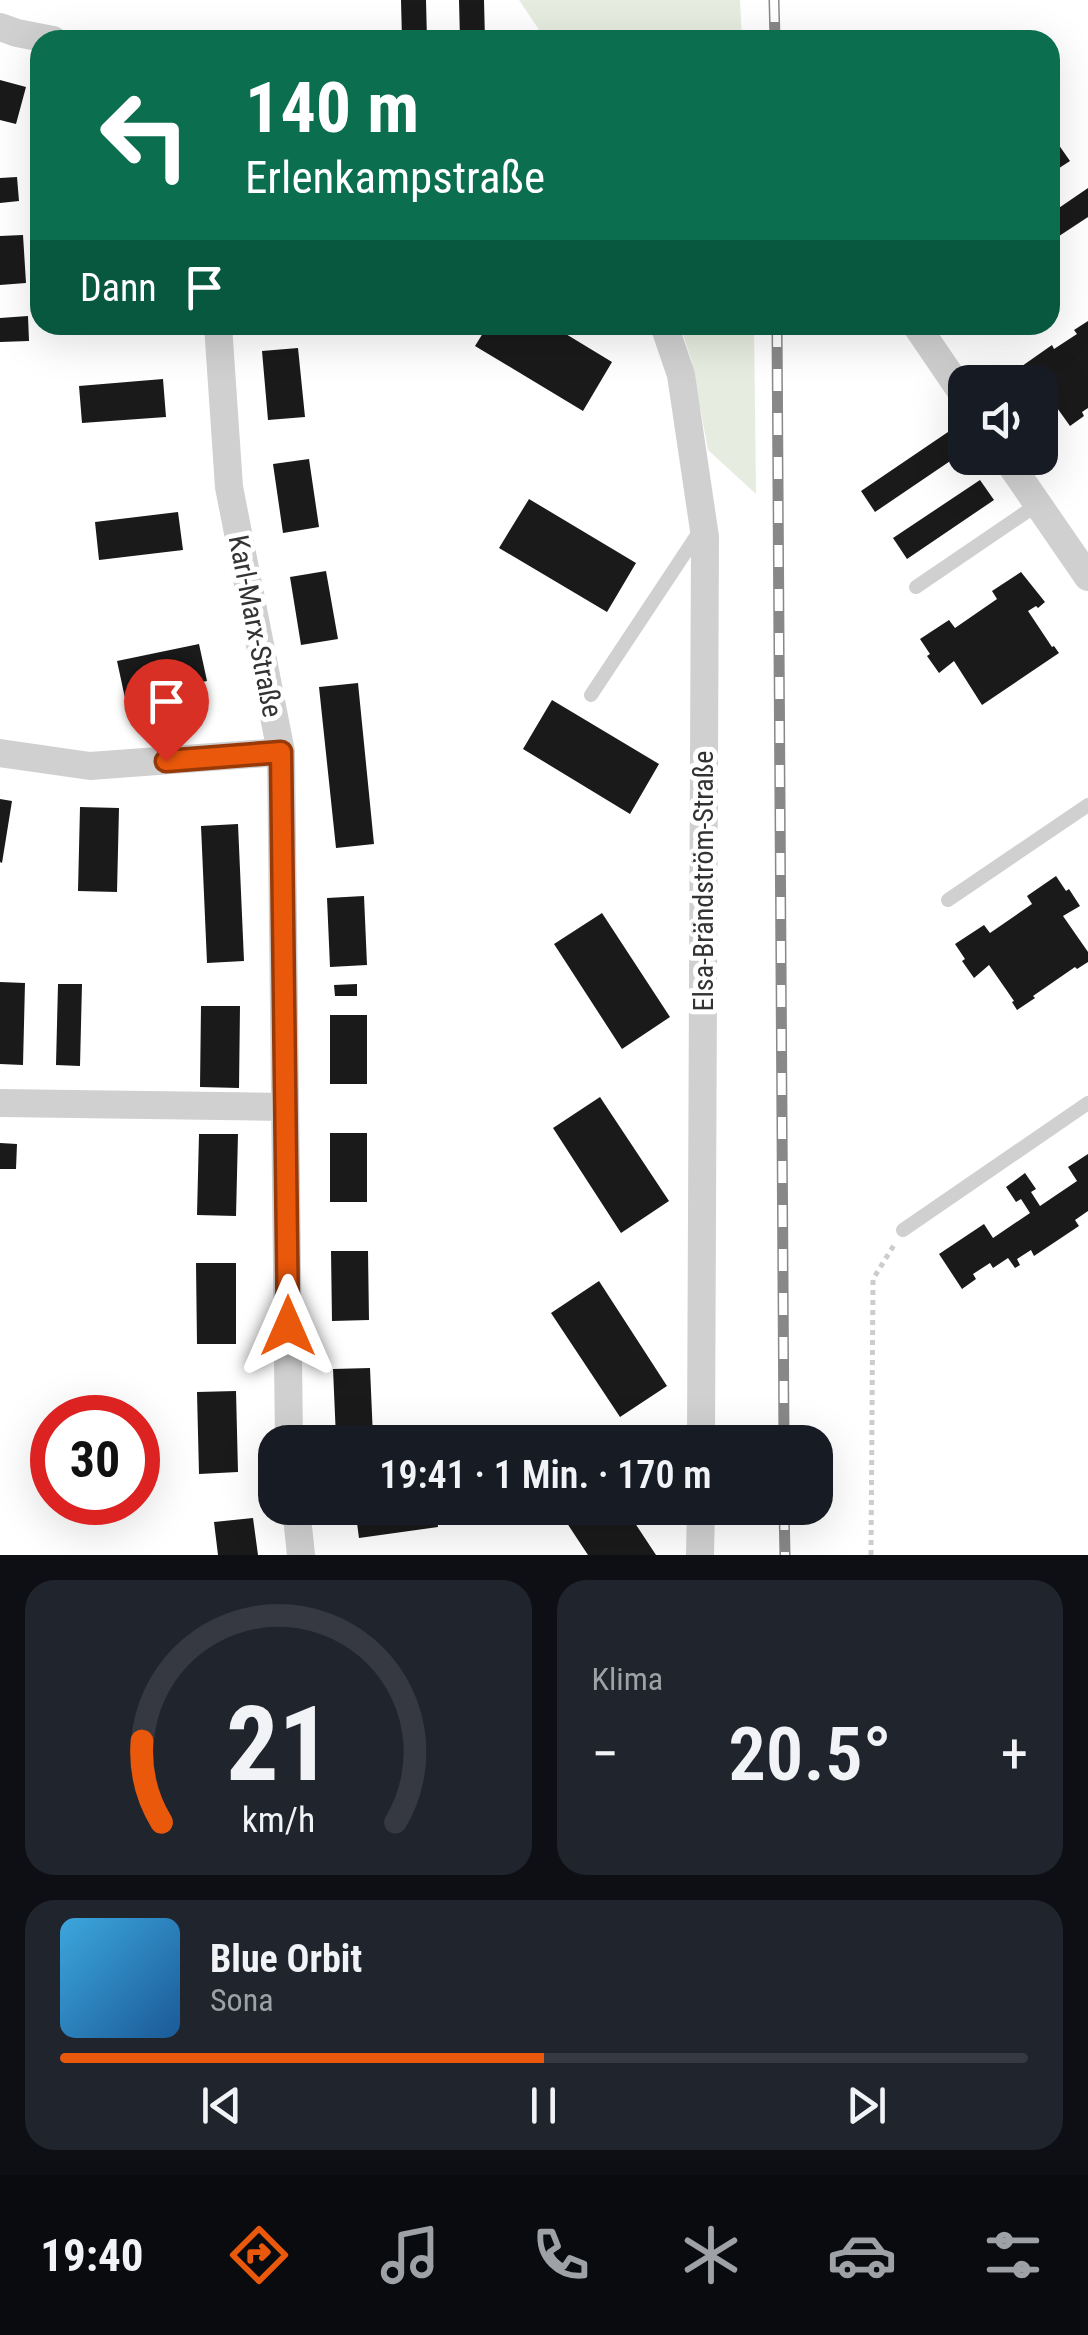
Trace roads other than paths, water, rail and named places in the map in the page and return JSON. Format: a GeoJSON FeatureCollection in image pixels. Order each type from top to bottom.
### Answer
{"type":"FeatureCollection","features":[{"type":"Feature","properties":{"kind":"street"},"geometry":{"type":"LineString","coordinates":[[0,27],[30,36]]}},
{"type":"Feature","properties":{"kind":"street","name":"Karl-Marx-Straße"},"geometry":{"type":"LineString","coordinates":[[219,335],[229,487],[281,752],[289,1425]]}},
{"type":"Feature","properties":{"kind":"street","name":"Elsa-Brändström-Straße"},"geometry":{"type":"LineString","coordinates":[[667,335],[681,375],[705,538],[701,1425]]}},
{"type":"Feature","properties":{"kind":"street"},"geometry":{"type":"LineString","coordinates":[[923,335],[948,372]]}},
{"type":"Feature","properties":{"kind":"street"},"geometry":{"type":"LineString","coordinates":[[1018,475],[1088,577]]}},
{"type":"Feature","properties":{"kind":"street"},"geometry":{"type":"LineString","coordinates":[[0,753],[90,766],[281,752]]}},
{"type":"Feature","properties":{"kind":"street"},"geometry":{"type":"LineString","coordinates":[[0,1103],[285,1107]]}},
{"type":"Feature","properties":{"kind":"street"},"geometry":{"type":"LineString","coordinates":[[298,1525],[301,1555]]}},
{"type":"Feature","properties":{"kind":"street"},"geometry":{"type":"LineString","coordinates":[[700,1525],[700,1555]]}},
{"type":"Feature","properties":{"kind":"lane"},"geometry":{"type":"LineString","coordinates":[[916,587],[1038,504]]}},
{"type":"Feature","properties":{"kind":"lane"},"geometry":{"type":"LineString","coordinates":[[591,695],[703,525]]}},
{"type":"Feature","properties":{"kind":"lane"},"geometry":{"type":"LineString","coordinates":[[948,900],[1088,804]]}},
{"type":"Feature","properties":{"kind":"lane"},"geometry":{"type":"LineString","coordinates":[[903,1230],[1088,1102]]}},
{"type":"Feature","properties":{"kind":"railway"},"geometry":{"type":"LineString","coordinates":[[774,0],[775,30]]}},
{"type":"Feature","properties":{"kind":"railway"},"geometry":{"type":"LineString","coordinates":[[777,335],[784,1425]]}},
{"type":"Feature","properties":{"kind":"railway"},"geometry":{"type":"LineString","coordinates":[[784,1525],[785,1555]]}}]}
